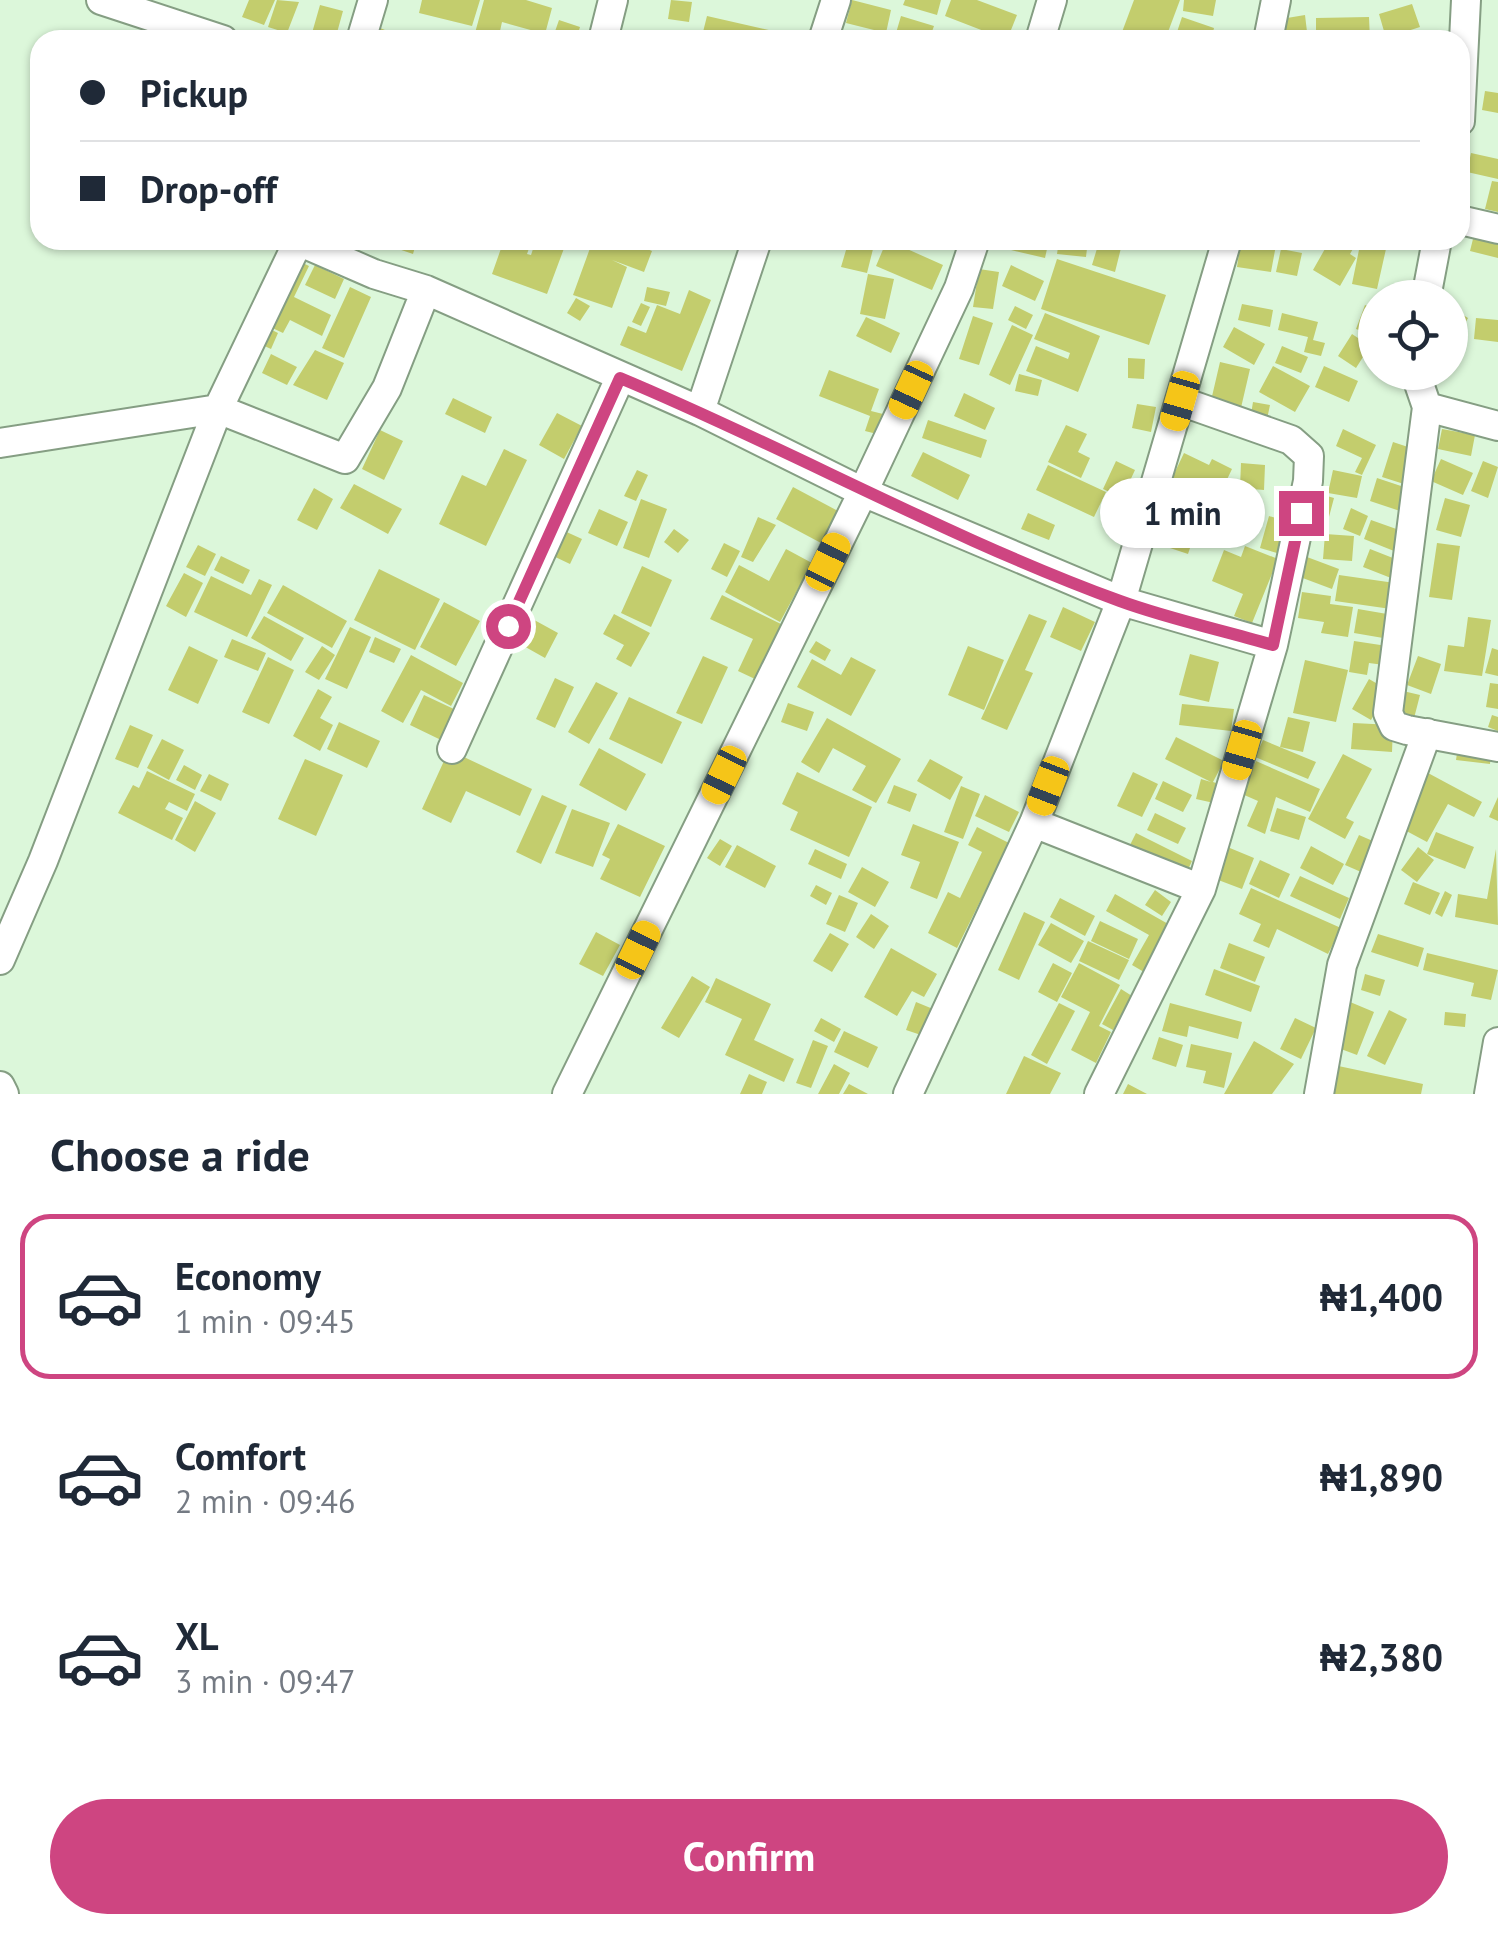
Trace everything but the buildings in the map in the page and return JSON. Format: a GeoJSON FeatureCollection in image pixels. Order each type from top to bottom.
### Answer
{"type":"FeatureCollection","features":[{"type":"Feature","properties":{"kind":"street"},"geometry":{"type":"LineString","coordinates":[[101,0],[192,30]]}},
{"type":"Feature","properties":{"kind":"street"},"geometry":{"type":"LineString","coordinates":[[365,30],[373,0]]}},
{"type":"Feature","properties":{"kind":"street"},"geometry":{"type":"LineString","coordinates":[[605,30],[612,0]]}},
{"type":"Feature","properties":{"kind":"street"},"geometry":{"type":"LineString","coordinates":[[826,30],[836,0]]}},
{"type":"Feature","properties":{"kind":"street"},"geometry":{"type":"LineString","coordinates":[[1043,30],[1052,0]]}},
{"type":"Feature","properties":{"kind":"street"},"geometry":{"type":"LineString","coordinates":[[1270,30],[1276,0]]}},
{"type":"Feature","properties":{"kind":"street"},"geometry":{"type":"LineString","coordinates":[[1465,30],[1466,0]]}},
{"type":"Feature","properties":{"kind":"street"},"geometry":{"type":"LineString","coordinates":[[1470,223],[1498,230]]}},
{"type":"Feature","properties":{"kind":"street"},"geometry":{"type":"LineString","coordinates":[[0,960],[43,861],[218,408],[293,250]]}},
{"type":"Feature","properties":{"kind":"street"},"geometry":{"type":"LineString","coordinates":[[321,250],[426,290],[700,411],[863,492],[1121,601],[1273,645]]}},
{"type":"Feature","properties":{"kind":"street"},"geometry":{"type":"LineString","coordinates":[[700,411],[753,250]]}},
{"type":"Feature","properties":{"kind":"street"},"geometry":{"type":"LineString","coordinates":[[576,1091],[959,288],[972,250]]}},
{"type":"Feature","properties":{"kind":"street"},"geometry":{"type":"LineString","coordinates":[[908,1094],[1034,823],[1121,601],[1224,250]]}},
{"type":"Feature","properties":{"kind":"street"},"geometry":{"type":"LineString","coordinates":[[1429,280],[1435,250]]}},
{"type":"Feature","properties":{"kind":"street"},"geometry":{"type":"LineString","coordinates":[[0,443],[218,408],[345,459],[387,388],[426,290]]}},
{"type":"Feature","properties":{"kind":"street"},"geometry":{"type":"LineString","coordinates":[[452,750],[620,378]]}},
{"type":"Feature","properties":{"kind":"street"},"geometry":{"type":"LineString","coordinates":[[1421,390],[1427,408],[1388,713],[1394,726],[1498,747]]}},
{"type":"Feature","properties":{"kind":"street"},"geometry":{"type":"LineString","coordinates":[[1099,1094],[1201,889],[1273,645],[1309,456],[1291,440],[1180,401]]}},
{"type":"Feature","properties":{"kind":"street"},"geometry":{"type":"LineString","coordinates":[[1427,408],[1498,426]]}},
{"type":"Feature","properties":{"kind":"street"},"geometry":{"type":"LineString","coordinates":[[1319,1094],[1342,965],[1427,733]]}},
{"type":"Feature","properties":{"kind":"street"},"geometry":{"type":"LineString","coordinates":[[1034,823],[1201,889]]}},
{"type":"Feature","properties":{"kind":"street"},"geometry":{"type":"LineString","coordinates":[[1488,1094],[1498,1042]]}},
{"type":"Feature","properties":{"kind":"street"},"geometry":{"type":"LineString","coordinates":[[0,1086],[4,1094]]}},
{"type":"Feature","properties":{"kind":"route"},"geometry":{"type":"LineString","coordinates":[[508,626],[620,378],[700,411],[863,492],[1121,601],[1273,645],[1301,513]]}}]}
